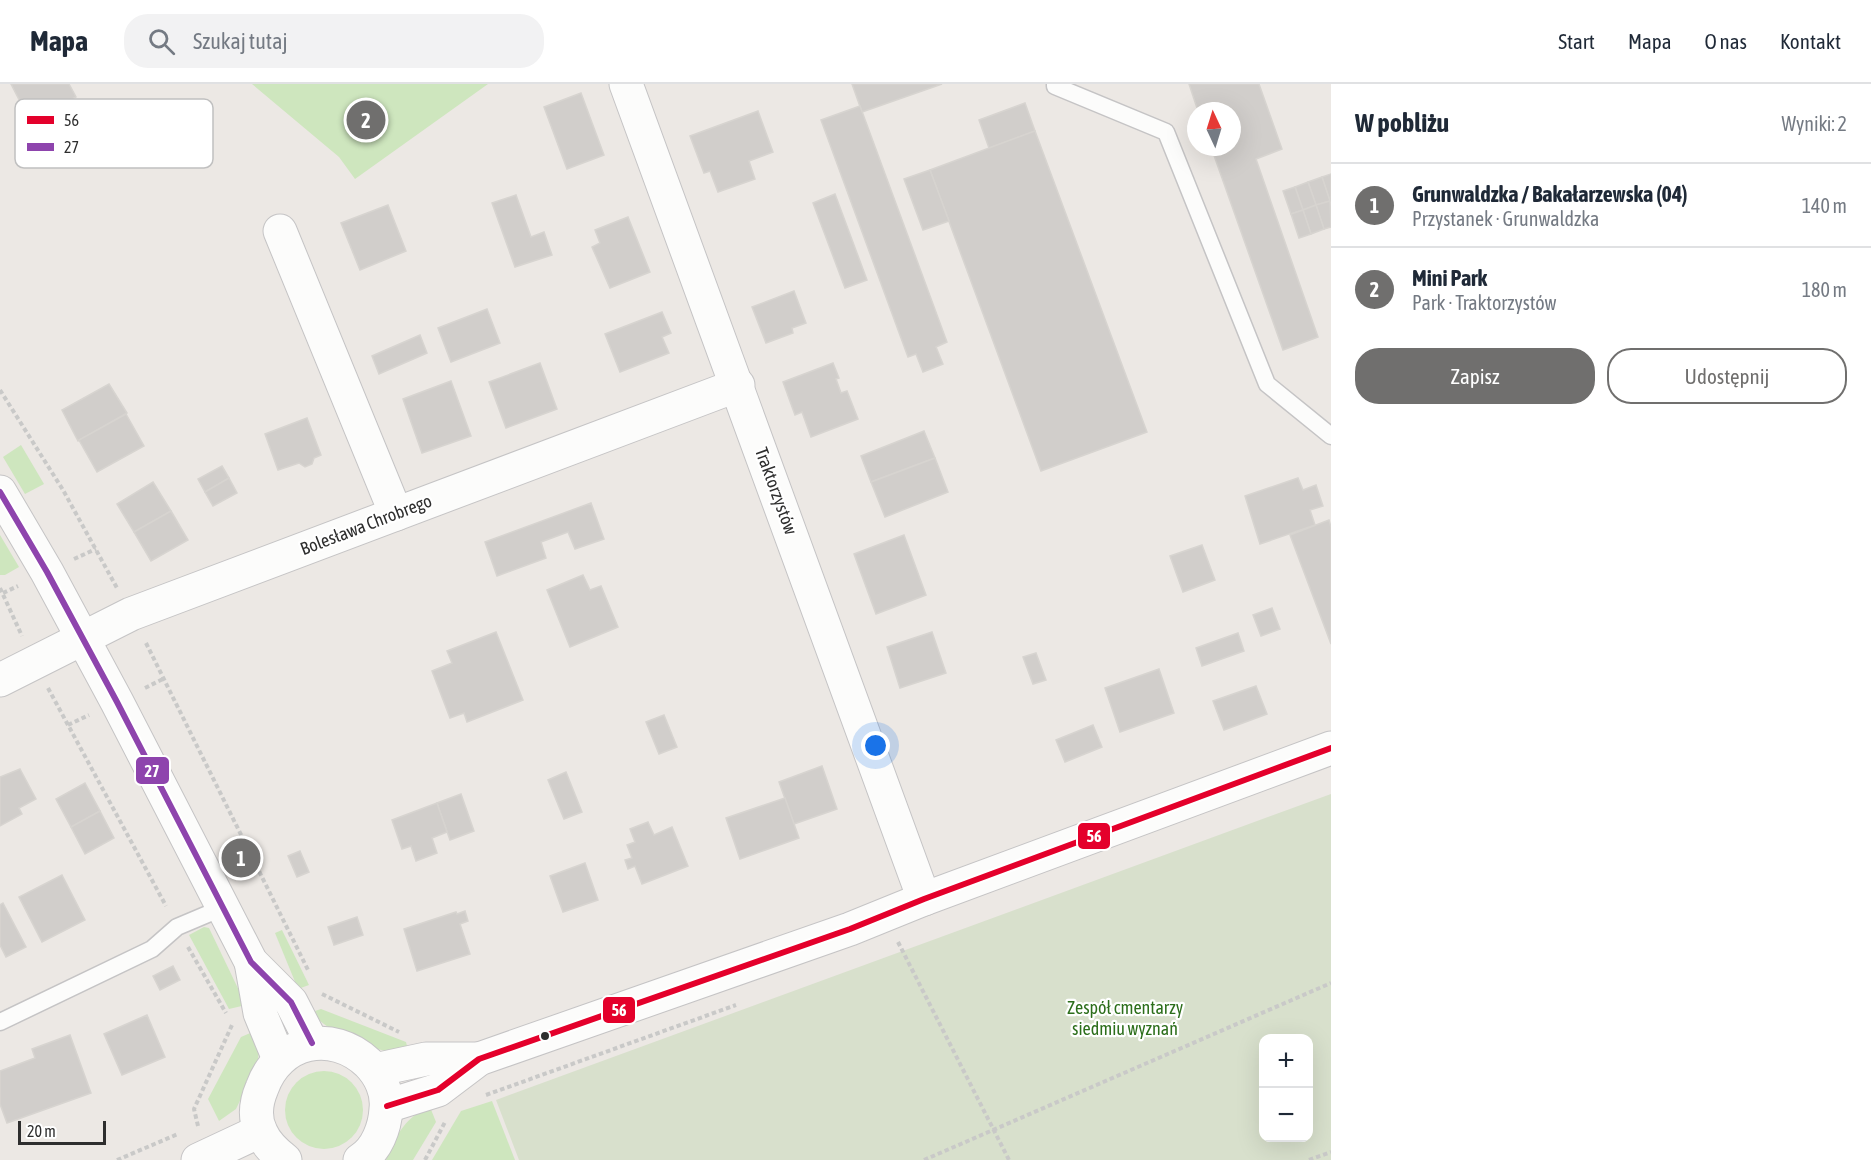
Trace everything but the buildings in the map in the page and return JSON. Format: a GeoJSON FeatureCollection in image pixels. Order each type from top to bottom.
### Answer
{"type":"FeatureCollection","features":[{"type":"Feature","properties":{"kind":"street","name":"Traktorzystów"},"geometry":{"type":"LineString","coordinates":[[626,84],[738,385],[924,899]]}},
{"type":"Feature","properties":{"kind":"street"},"geometry":{"type":"LineString","coordinates":[[280,231],[396,514]]}},
{"type":"Feature","properties":{"kind":"street","name":"Bolesława Chrobrego"},"geometry":{"type":"LineString","coordinates":[[0,680],[131,614],[738,385]]}},
{"type":"Feature","properties":{"kind":"street"},"geometry":{"type":"LineString","coordinates":[[0,492],[117,702],[251,962],[291,1002],[312,1043]]}},
{"type":"Feature","properties":{"kind":"street"},"geometry":{"type":"LineString","coordinates":[[387,1106],[438,1090],[479,1059],[850,929],[924,899],[1331,748]]}},
{"type":"Feature","properties":{"kind":"street"},"geometry":{"type":"LineString","coordinates":[[251,962],[260,1013],[279,1059]]}},
{"type":"Feature","properties":{"kind":"street"},"geometry":{"type":"LineString","coordinates":[[285,1160],[273,1150],[260,1131],[256,1113],[259,1096],[266,1075],[279,1059],[294,1048],[312,1043],[336,1044],[358,1054],[375,1070],[384,1087],[387,1106],[384,1127],[374,1146],[363,1159]]}},
{"type":"Feature","properties":{"kind":"street"},"geometry":{"type":"LineString","coordinates":[[375,1070],[426,1059],[479,1059]]}},
{"type":"Feature","properties":{"kind":"street"},"geometry":{"type":"LineString","coordinates":[[198,1160],[260,1131]]}},
{"type":"Feature","properties":{"kind":"lane"},"geometry":{"type":"LineString","coordinates":[[1055,84],[1055,86],[1166,132],[1267,384],[1331,436]]}},
{"type":"Feature","properties":{"kind":"lane"},"geometry":{"type":"LineString","coordinates":[[0,1022],[152,949],[177,927],[222,908]]}},
{"type":"Feature","properties":{"kind":"path"},"geometry":{"type":"LineString","coordinates":[[0,390],[63,490],[131,614],[313,981]]}},
{"type":"Feature","properties":{"kind":"path"},"geometry":{"type":"LineString","coordinates":[[0,588],[34,662],[232,1024]]}},
{"type":"Feature","properties":{"kind":"path"},"geometry":{"type":"LineString","coordinates":[[898,941],[1009,1160]]}},
{"type":"Feature","properties":{"kind":"path"},"geometry":{"type":"LineString","coordinates":[[924,1160],[1331,982]]}},
{"type":"Feature","properties":{"kind":"path"},"geometry":{"type":"LineString","coordinates":[[481,1097],[745,1002]]}},
{"type":"Feature","properties":{"kind":"path"},"geometry":{"type":"LineString","coordinates":[[117,1160],[198,1126]]}},
{"type":"Feature","properties":{"kind":"path"},"geometry":{"type":"LineString","coordinates":[[1309,1160],[1331,1152]]}},
{"type":"Feature","properties":{"kind":"green space"},"geometry":{"type":"Polygon","coordinates":[[[252,84],[488,84],[355,179],[339,157],[252,84]]]}},
{"type":"Feature","properties":{"kind":"green space"},"geometry":{"type":"Polygon","coordinates":[[[21,445],[44,484],[25,494],[3,457],[21,445]]]}},
{"type":"Feature","properties":{"kind":"green space"},"geometry":{"type":"Polygon","coordinates":[[[0,535],[19,567],[5,575],[0,575],[0,535]]]}},
{"type":"Feature","properties":{"kind":"green space","name":"Zespół cmentarzy siedmiu wyznań"},"geometry":{"type":"Polygon","coordinates":[[[1331,794],[1331,1160],[519,1160],[496,1100],[1331,794]]]}},
{"type":"Feature","properties":{"kind":"green space"},"geometry":{"type":"Polygon","coordinates":[[[204,927],[209,928],[246,1005],[229,1009],[189,935],[204,927]]]}},
{"type":"Feature","properties":{"kind":"green space"},"geometry":{"type":"Polygon","coordinates":[[[282,930],[309,985],[298,989],[275,933],[282,930]]]}},
{"type":"Feature","properties":{"kind":"green space"},"geometry":{"type":"Polygon","coordinates":[[[321,1009],[406,1042],[409,1054],[384,1051],[342,1035],[312,1012],[321,1009]]]}},
{"type":"Feature","properties":{"kind":"green space"},"geometry":{"type":"Polygon","coordinates":[[[255,1031],[259,1043],[258,1063],[236,1109],[219,1121],[208,1099],[241,1037],[255,1031]]]}},
{"type":"Feature","properties":{"kind":"green space"},"geometry":{"type":"Polygon","coordinates":[[[324,1071],[339,1074],[351,1083],[360,1095],[363,1110],[360,1125],[351,1137],[339,1146],[324,1149],[309,1146],[297,1137],[288,1125],[285,1110],[288,1095],[297,1083],[309,1074],[324,1071]]]}},
{"type":"Feature","properties":{"kind":"green space"},"geometry":{"type":"Polygon","coordinates":[[[492,1101],[515,1160],[432,1160],[461,1111],[492,1101]]]}},
{"type":"Feature","properties":{"kind":"green space"},"geometry":{"type":"Polygon","coordinates":[[[430,1107],[436,1122],[413,1160],[386,1160],[402,1128],[415,1115],[430,1107]]]}},
{"type":"Feature","properties":{"kind":"transit line","name":"27"},"geometry":{"type":"LineString","coordinates":[[0,492],[47,572],[117,702],[251,962],[291,1002],[312,1043]]}},
{"type":"Feature","properties":{"kind":"transit line","name":"56"},"geometry":{"type":"LineString","coordinates":[[387,1106],[438,1090],[479,1059],[850,929],[924,899],[1331,748]]}},
{"type":"Feature","properties":{"kind":"place","name":"Mini Park"},"geometry":{"type":"Point","coordinates":[366,120]}},
{"type":"Feature","properties":{"kind":"place","name":"Grunwaldzka / Bakałarzewska (04)"},"geometry":{"type":"Point","coordinates":[241,858]}}]}
